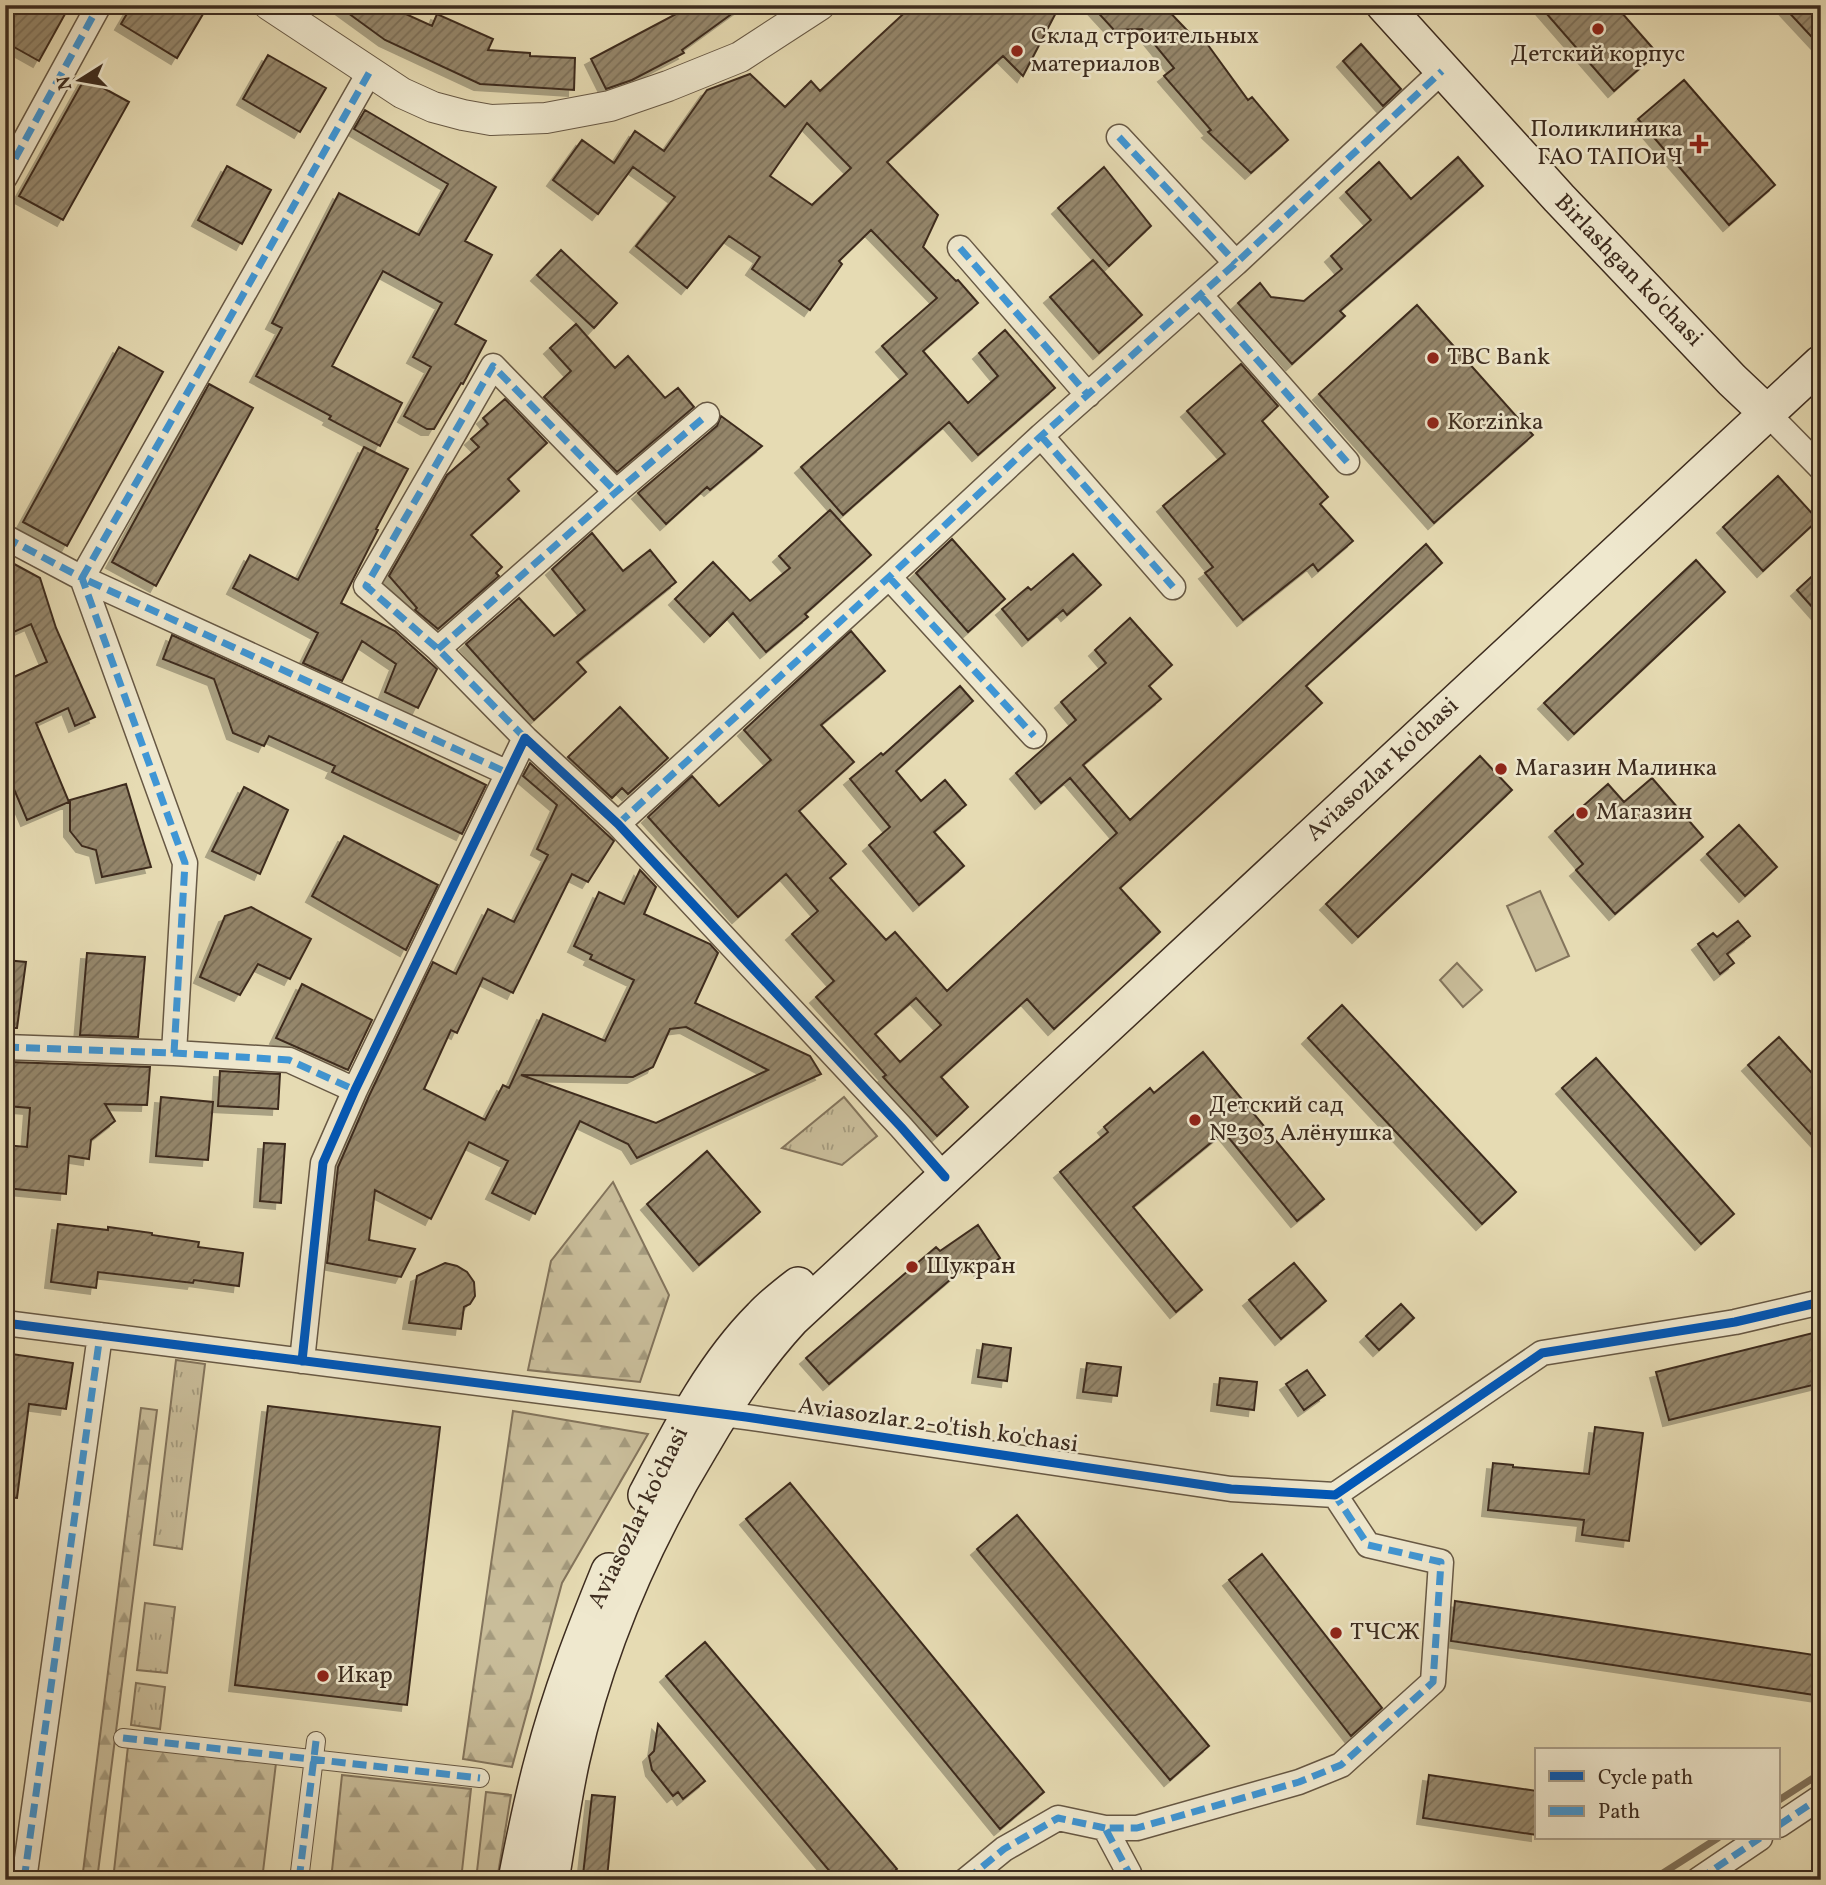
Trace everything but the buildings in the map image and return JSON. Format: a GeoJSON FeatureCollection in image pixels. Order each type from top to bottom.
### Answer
{"type":"FeatureCollection","features":[{"type":"Feature","properties":{"kind":"main road","name":"Birlashgan ko'chasi"},"geometry":{"type":"LineString","coordinates":[[1384,5],[1597,239],[1767,413]]}},
{"type":"Feature","properties":{"kind":"main road","name":"Aviasozlar ko'chasi"},"geometry":{"type":"LineString","coordinates":[[551,1880],[572,1760],[588,1697],[609,1637],[630,1581],[732,1351],[746,1332],[773,1305],[945,1177],[1821,363]]}},
{"type":"Feature","properties":{"kind":"main road","name":"Aviasozlar ko'chasi"},"geometry":{"type":"LineString","coordinates":[[516,1880],[543,1756],[582,1639],[631,1523],[706,1412]]}},
{"type":"Feature","properties":{"kind":"street"},"geometry":{"type":"LineString","coordinates":[[5,177],[99,5]]}},
{"type":"Feature","properties":{"kind":"street"},"geometry":{"type":"LineString","coordinates":[[269,5],[402,93],[463,115],[491,120],[546,118],[610,106],[740,57],[815,7]]}},
{"type":"Feature","properties":{"kind":"street"},"geometry":{"type":"LineString","coordinates":[[618,824],[1041,436],[1236,263],[1442,71]]}},
{"type":"Feature","properties":{"kind":"street"},"geometry":{"type":"LineString","coordinates":[[174,1053],[185,863],[82,578],[369,73]]}},
{"type":"Feature","properties":{"kind":"street"},"geometry":{"type":"LineString","coordinates":[[1119,136],[1236,263]]}},
{"type":"Feature","properties":{"kind":"street"},"geometry":{"type":"LineString","coordinates":[[960,248],[1088,395]]}},
{"type":"Feature","properties":{"kind":"street"},"geometry":{"type":"LineString","coordinates":[[1200,295],[1347,462]]}},
{"type":"Feature","properties":{"kind":"street"},"geometry":{"type":"LineString","coordinates":[[616,492],[493,366],[366,586],[438,649],[525,738],[618,824],[945,1177]]}},
{"type":"Feature","properties":{"kind":"street","name":"Birlashgan ko'chasi"},"geometry":{"type":"LineString","coordinates":[[1767,413],[1821,468]]}},
{"type":"Feature","properties":{"kind":"street"},"geometry":{"type":"LineString","coordinates":[[438,649],[707,415]]}},
{"type":"Feature","properties":{"kind":"street"},"geometry":{"type":"LineString","coordinates":[[1041,436],[1173,587]]}},
{"type":"Feature","properties":{"kind":"street"},"geometry":{"type":"LineString","coordinates":[[5,537],[82,578],[508,772]]}},
{"type":"Feature","properties":{"kind":"street"},"geometry":{"type":"LineString","coordinates":[[889,577],[1034,736]]}},
{"type":"Feature","properties":{"kind":"street"},"geometry":{"type":"LineString","coordinates":[[302,1361],[323,1163],[355,1090],[525,738]]}},
{"type":"Feature","properties":{"kind":"street"},"geometry":{"type":"LineString","coordinates":[[5,1047],[289,1060],[355,1090]]}},
{"type":"Feature","properties":{"kind":"street"},"geometry":{"type":"LineString","coordinates":[[965,1880],[1004,1849],[1058,1818],[1105,1828],[1137,1828],[1299,1782],[1341,1765],[1433,1682],[1441,1562],[1368,1545],[1335,1495],[1542,1353],[1735,1322],[1821,1302]]}},
{"type":"Feature","properties":{"kind":"street","name":"Aviasozlar 2-o'tish ko'chasi"},"geometry":{"type":"LineString","coordinates":[[5,1323],[597,1396],[1231,1489],[1335,1495]]}},
{"type":"Feature","properties":{"kind":"street"},"geometry":{"type":"LineString","coordinates":[[24,1880],[100,1335]]}},
{"type":"Feature","properties":{"kind":"street"},"geometry":{"type":"LineString","coordinates":[[123,1738],[480,1778]]}},
{"type":"Feature","properties":{"kind":"street"},"geometry":{"type":"LineString","coordinates":[[299,1880],[316,1741]]}},
{"type":"Feature","properties":{"kind":"street"},"geometry":{"type":"LineString","coordinates":[[1780,1824],[1821,1797]]}},
{"type":"Feature","properties":{"kind":"street"},"geometry":{"type":"LineString","coordinates":[[1105,1828],[1131,1880]]}},
{"type":"Feature","properties":{"kind":"street"},"geometry":{"type":"LineString","coordinates":[[1698,1880],[1757,1840]]}},
{"type":"Feature","properties":{"kind":"green space"},"geometry":{"type":"Polygon","coordinates":[[[1540,891],[1569,956],[1536,971],[1507,906],[1540,891]]]}},
{"type":"Feature","properties":{"kind":"green space"},"geometry":{"type":"Polygon","coordinates":[[[1457,963],[1482,990],[1463,1007],[1440,980],[1457,963]]]}},
{"type":"Feature","properties":{"kind":"green space"},"geometry":{"type":"Polygon","coordinates":[[[844,1097],[877,1136],[842,1165],[782,1148],[844,1097]]]}},
{"type":"Feature","properties":{"kind":"green space"},"geometry":{"type":"Polygon","coordinates":[[[613,1182],[669,1295],[640,1382],[528,1370],[551,1261],[613,1182]]]}},
{"type":"Feature","properties":{"kind":"green space"},"geometry":{"type":"Polygon","coordinates":[[[176,1360],[205,1364],[182,1549],[154,1545],[176,1360]]]}},
{"type":"Feature","properties":{"kind":"green space"},"geometry":{"type":"Polygon","coordinates":[[[141,1408],[157,1410],[97,1880],[82,1880],[141,1408]]]}},
{"type":"Feature","properties":{"kind":"green space"},"geometry":{"type":"Polygon","coordinates":[[[513,1411],[648,1434],[562,1583],[512,1767],[463,1759],[513,1411]]]}},
{"type":"Feature","properties":{"kind":"green space"},"geometry":{"type":"Polygon","coordinates":[[[145,1603],[175,1607],[167,1673],[137,1670],[145,1603]]]}},
{"type":"Feature","properties":{"kind":"green space"},"geometry":{"type":"Polygon","coordinates":[[[136,1683],[165,1687],[160,1729],[131,1725],[136,1683]]]}},
{"type":"Feature","properties":{"kind":"green space"},"geometry":{"type":"Polygon","coordinates":[[[128,1746],[276,1763],[262,1880],[113,1880],[128,1746]]]}},
{"type":"Feature","properties":{"kind":"green space"},"geometry":{"type":"Polygon","coordinates":[[[342,1775],[471,1789],[461,1880],[331,1880],[342,1775]]]}},
{"type":"Feature","properties":{"kind":"green space"},"geometry":{"type":"Polygon","coordinates":[[[486,1792],[511,1795],[497,1880],[476,1880],[486,1792]]]}},
{"type":"Feature","properties":{"kind":"waterway"},"geometry":{"type":"LineString","coordinates":[[1780,1799],[1821,1773]]}},
{"type":"Feature","properties":{"kind":"waterway"},"geometry":{"type":"LineString","coordinates":[[1652,1880],[1715,1840]]}},
{"type":"Feature","properties":{"kind":"marked path"},"geometry":{"type":"LineString","coordinates":[[5,177],[99,5]]}},
{"type":"Feature","properties":{"kind":"marked path"},"geometry":{"type":"LineString","coordinates":[[810,5],[814,9]]}},
{"type":"Feature","properties":{"kind":"marked path"},"geometry":{"type":"LineString","coordinates":[[618,824],[1041,436],[1236,263],[1442,71]]}},
{"type":"Feature","properties":{"kind":"marked path"},"geometry":{"type":"LineString","coordinates":[[369,73],[82,578],[508,773]]}},
{"type":"Feature","properties":{"kind":"marked path"},"geometry":{"type":"LineString","coordinates":[[1119,137],[1236,263]]}},
{"type":"Feature","properties":{"kind":"marked path"},"geometry":{"type":"LineString","coordinates":[[960,248],[1088,395]]}},
{"type":"Feature","properties":{"kind":"marked path"},"geometry":{"type":"LineString","coordinates":[[1200,295],[1347,462]]}},
{"type":"Feature","properties":{"kind":"marked path"},"geometry":{"type":"LineString","coordinates":[[525,738],[438,649],[366,586],[493,366],[616,492]]}},
{"type":"Feature","properties":{"kind":"marked path"},"geometry":{"type":"LineString","coordinates":[[438,649],[707,415]]}},
{"type":"Feature","properties":{"kind":"marked path"},"geometry":{"type":"LineString","coordinates":[[1041,436],[1173,587]]}},
{"type":"Feature","properties":{"kind":"marked path"},"geometry":{"type":"LineString","coordinates":[[5,537],[82,578],[185,863],[174,1053]]}},
{"type":"Feature","properties":{"kind":"marked path"},"geometry":{"type":"LineString","coordinates":[[889,577],[1034,736]]}},
{"type":"Feature","properties":{"kind":"marked path"},"geometry":{"type":"LineString","coordinates":[[5,1047],[289,1060],[355,1090]]}},
{"type":"Feature","properties":{"kind":"marked path"},"geometry":{"type":"LineString","coordinates":[[24,1880],[100,1335]]}},
{"type":"Feature","properties":{"kind":"marked path"},"geometry":{"type":"LineString","coordinates":[[1131,1880],[1105,1828],[1137,1828],[1299,1782],[1341,1765],[1433,1682],[1441,1562],[1368,1545],[1335,1495]]}},
{"type":"Feature","properties":{"kind":"marked path"},"geometry":{"type":"LineString","coordinates":[[123,1738],[480,1778]]}},
{"type":"Feature","properties":{"kind":"marked path"},"geometry":{"type":"LineString","coordinates":[[299,1880],[316,1741]]}},
{"type":"Feature","properties":{"kind":"marked path"},"geometry":{"type":"LineString","coordinates":[[1780,1824],[1821,1797]]}},
{"type":"Feature","properties":{"kind":"marked path"},"geometry":{"type":"LineString","coordinates":[[966,1880],[1004,1849],[1058,1818],[1105,1828]]}},
{"type":"Feature","properties":{"kind":"marked path"},"geometry":{"type":"LineString","coordinates":[[1698,1880],[1757,1840]]}},
{"type":"Feature","properties":{"kind":"cycle path"},"geometry":{"type":"LineString","coordinates":[[302,1361],[323,1163],[355,1090],[525,738],[618,824],[945,1177]]}},
{"type":"Feature","properties":{"kind":"cycle path"},"geometry":{"type":"LineString","coordinates":[[5,1323],[746,1417],[1231,1489],[1335,1495],[1542,1353],[1735,1322],[1821,1302]]}},
{"type":"Feature","properties":{"kind":"place","name":"Детский корпус"},"geometry":{"type":"Point","coordinates":[1598,29]}},
{"type":"Feature","properties":{"kind":"place","name":"Склад строительных материалов"},"geometry":{"type":"Point","coordinates":[1017,51]}},
{"type":"Feature","properties":{"kind":"place","name":"Поликлиника ГАО ТАПОиЧ"},"geometry":{"type":"Point","coordinates":[1699,144]}},
{"type":"Feature","properties":{"kind":"place","name":"TBC Bank"},"geometry":{"type":"Point","coordinates":[1433,358]}},
{"type":"Feature","properties":{"kind":"place","name":"Korzinka"},"geometry":{"type":"Point","coordinates":[1433,423]}},
{"type":"Feature","properties":{"kind":"place","name":"Магазин Малинка"},"geometry":{"type":"Point","coordinates":[1501,769]}},
{"type":"Feature","properties":{"kind":"place","name":"Магазин"},"geometry":{"type":"Point","coordinates":[1582,813]}},
{"type":"Feature","properties":{"kind":"place","name":"Детский сад №303 Алёнушка"},"geometry":{"type":"Point","coordinates":[1195,1120]}},
{"type":"Feature","properties":{"kind":"place","name":"Шукран"},"geometry":{"type":"Point","coordinates":[912,1267]}},
{"type":"Feature","properties":{"kind":"place","name":"ТЧСЖ"},"geometry":{"type":"Point","coordinates":[1336,1633]}},
{"type":"Feature","properties":{"kind":"place","name":"Икар"},"geometry":{"type":"Point","coordinates":[323,1676]}}]}
